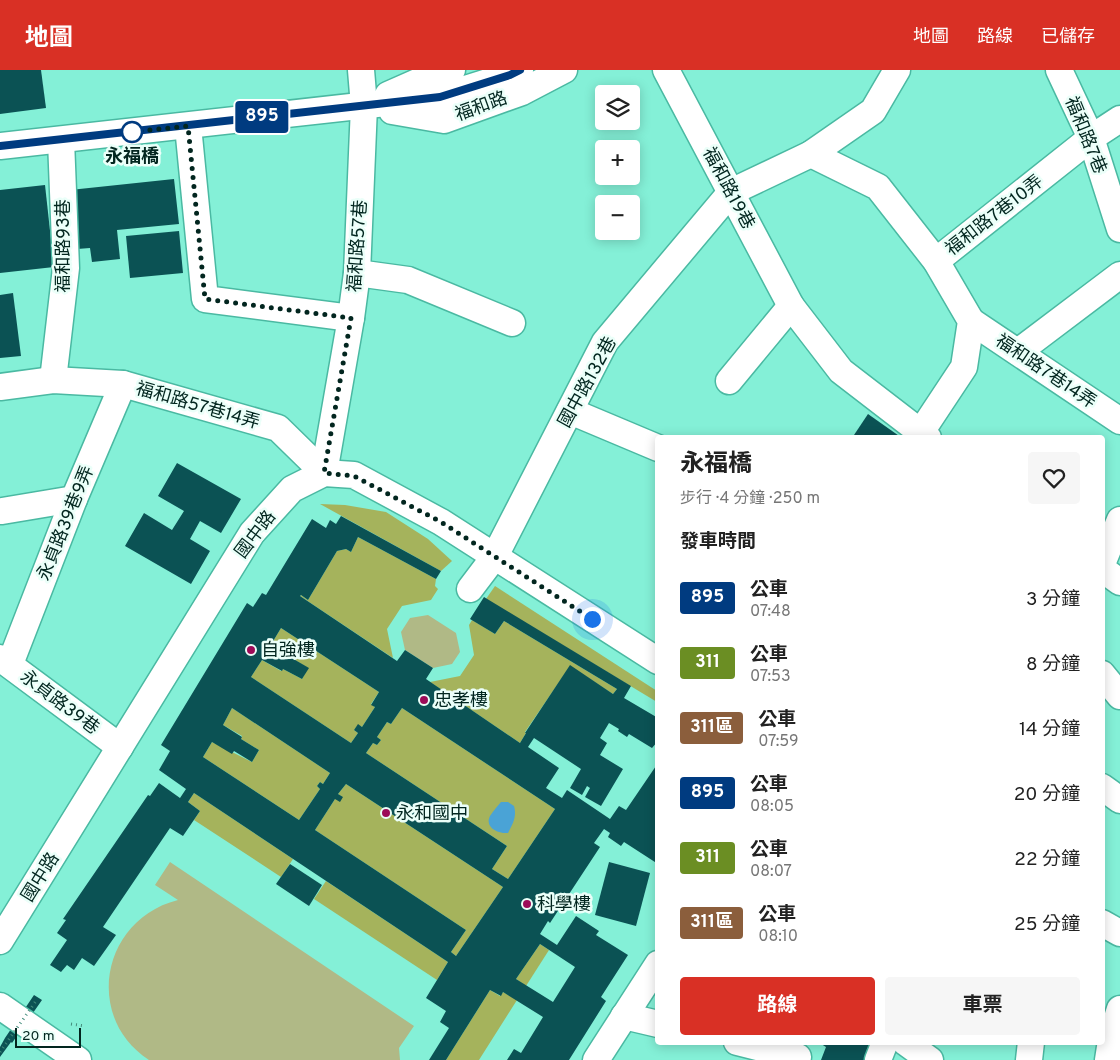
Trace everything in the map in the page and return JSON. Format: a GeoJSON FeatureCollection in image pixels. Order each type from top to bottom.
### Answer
{"type":"FeatureCollection","features":[{"type":"Feature","properties":{"kind":"street","name":"福和路57巷"},"geometry":{"type":"LineString","coordinates":[[324,473],[351,318],[357,272],[364,106],[361,70]]}},
{"type":"Feature","properties":{"kind":"street","name":"福和路"},"geometry":{"type":"LineString","coordinates":[[364,106],[433,75],[452,70]]}},
{"type":"Feature","properties":{"kind":"street","name":"福和路"},"geometry":{"type":"LineString","coordinates":[[0,146],[440,97],[510,75],[520,70]]}},
{"type":"Feature","properties":{"kind":"street","name":"福和路"},"geometry":{"type":"LineString","coordinates":[[364,106],[444,120],[522,92],[564,70]]}},
{"type":"Feature","properties":{"kind":"street","name":"福和路19巷"},"geometry":{"type":"LineString","coordinates":[[666,70],[791,306],[841,371],[921,435]]}},
{"type":"Feature","properties":{"kind":"street"},"geometry":{"type":"LineString","coordinates":[[731,192],[811,154],[873,111],[898,70]]}},
{"type":"Feature","properties":{"kind":"street","name":"福和路7巷"},"geometry":{"type":"LineString","coordinates":[[1059,70],[1091,138],[1120,229]]}},
{"type":"Feature","properties":{"kind":"street","name":"福和路7巷10弄"},"geometry":{"type":"LineString","coordinates":[[811,154],[878,187],[936,261],[1091,138],[1120,119]]}},
{"type":"Feature","properties":{"kind":"street"},"geometry":{"type":"LineString","coordinates":[[188,126],[205,299],[351,318]]}},
{"type":"Feature","properties":{"kind":"street","name":"福和路93巷"},"geometry":{"type":"LineString","coordinates":[[53,380],[66,268],[61,140]]}},
{"type":"Feature","properties":{"kind":"street","name":"國中路132巷"},"geometry":{"type":"LineString","coordinates":[[470,589],[495,556],[605,342],[731,192]]}},
{"type":"Feature","properties":{"kind":"street"},"geometry":{"type":"LineString","coordinates":[[923,435],[964,367],[971,320],[936,261]]}},
{"type":"Feature","properties":{"kind":"street"},"geometry":{"type":"LineString","coordinates":[[357,272],[408,280],[512,323]]}},
{"type":"Feature","properties":{"kind":"street"},"geometry":{"type":"LineString","coordinates":[[1018,352],[1120,275]]}},
{"type":"Feature","properties":{"kind":"street"},"geometry":{"type":"LineString","coordinates":[[730,381],[791,306]]}},
{"type":"Feature","properties":{"kind":"street","name":"福和路7巷14弄"},"geometry":{"type":"LineString","coordinates":[[971,320],[1120,421]]}},
{"type":"Feature","properties":{"kind":"street","name":"福和路57巷14弄"},"geometry":{"type":"LineString","coordinates":[[0,387],[53,380],[123,384],[278,428],[324,473]]}},
{"type":"Feature","properties":{"kind":"street","name":"永貞路39巷9弄"},"geometry":{"type":"LineString","coordinates":[[5,661],[123,384]]}},
{"type":"Feature","properties":{"kind":"street"},"geometry":{"type":"LineString","coordinates":[[570,411],[655,447]]}},
{"type":"Feature","properties":{"kind":"street"},"geometry":{"type":"LineString","coordinates":[[324,473],[354,476],[441,522],[655,659]]}},
{"type":"Feature","properties":{"kind":"street","name":"國中路"},"geometry":{"type":"LineString","coordinates":[[0,941],[252,533],[292,489],[324,473]]}},
{"type":"Feature","properties":{"kind":"street"},"geometry":{"type":"LineString","coordinates":[[2,511],[74,499]]}},
{"type":"Feature","properties":{"kind":"street"},"geometry":{"type":"LineString","coordinates":[[1105,557],[1120,520]]}},
{"type":"Feature","properties":{"kind":"street"},"geometry":{"type":"LineString","coordinates":[[1105,571],[1120,582]]}},
{"type":"Feature","properties":{"kind":"street","name":"永貞路39巷"},"geometry":{"type":"LineString","coordinates":[[5,661],[120,747]]}},
{"type":"Feature","properties":{"kind":"street"},"geometry":{"type":"LineString","coordinates":[[1105,678],[1120,696]]}},
{"type":"Feature","properties":{"kind":"street"},"geometry":{"type":"LineString","coordinates":[[1105,789],[1120,800]]}},
{"type":"Feature","properties":{"kind":"street"},"geometry":{"type":"LineString","coordinates":[[1105,925],[1120,933]]}},
{"type":"Feature","properties":{"kind":"street"},"geometry":{"type":"LineString","coordinates":[[596,1060],[655,969]]}},
{"type":"Feature","properties":{"kind":"street"},"geometry":{"type":"LineString","coordinates":[[0,1006],[78,1060]]}},
{"type":"Feature","properties":{"kind":"street"},"geometry":{"type":"LineString","coordinates":[[1108,1060],[1112,1034],[1120,1009]]}},
{"type":"Feature","properties":{"kind":"street"},"geometry":{"type":"LineString","coordinates":[[624,1016],[655,1023]]}},
{"type":"Feature","properties":{"kind":"street"},"geometry":{"type":"LineString","coordinates":[[754,1045],[799,1053]]}},
{"type":"Feature","properties":{"kind":"street"},"geometry":{"type":"LineString","coordinates":[[878,1060],[884,1045]]}},
{"type":"Feature","properties":{"kind":"street"},"geometry":{"type":"LineString","coordinates":[[909,1045],[930,1060]]}},
{"type":"Feature","properties":{"kind":"street"},"geometry":{"type":"LineString","coordinates":[[1029,1060],[1031,1045]]}},
{"type":"Feature","properties":{"kind":"path"},"geometry":{"type":"LineString","coordinates":[[0,1052],[36,1001]]}},
{"type":"Feature","properties":{"kind":"green space"},"geometry":{"type":"Polygon","coordinates":[[[320,504],[345,505],[386,512],[428,539],[452,561],[441,571],[320,504]]]}},
{"type":"Feature","properties":{"kind":"green space"},"geometry":{"type":"Polygon","coordinates":[[[358,537],[436,579],[435,586],[438,589],[431,600],[402,606],[387,629],[393,658],[300,596],[308,600],[337,551],[346,549],[351,552],[358,537]]]}},
{"type":"Feature","properties":{"kind":"green space"},"geometry":{"type":"Polygon","coordinates":[[[495,586],[655,690],[655,701],[486,599],[495,586]]]}},
{"type":"Feature","properties":{"kind":"green space"},"geometry":{"type":"Polygon","coordinates":[[[428,615],[456,633],[460,652],[452,664],[433,668],[405,650],[401,632],[410,618],[428,615]]]}},
{"type":"Feature","properties":{"kind":"green space"},"geometry":{"type":"Polygon","coordinates":[[[472,620],[495,634],[504,621],[617,689],[613,694],[570,666],[525,732],[520,743],[430,682],[460,676],[474,655],[469,625],[472,620]]]}},
{"type":"Feature","properties":{"kind":"green space"},"geometry":{"type":"Polygon","coordinates":[[[281,628],[379,692],[371,704],[375,707],[362,727],[358,725],[354,730],[358,733],[351,743],[251,677],[262,660],[281,671],[283,669],[302,679],[308,668],[272,643],[281,628]]]}},
{"type":"Feature","properties":{"kind":"green space"},"geometry":{"type":"Polygon","coordinates":[[[232,708],[330,773],[323,784],[320,782],[317,786],[320,789],[299,820],[203,757],[212,742],[252,762],[259,750],[241,739],[242,736],[223,725],[232,708]]]}},
{"type":"Feature","properties":{"kind":"green space"},"geometry":{"type":"Polygon","coordinates":[[[402,708],[555,809],[508,879],[492,869],[507,846],[366,753],[373,743],[377,745],[381,740],[377,737],[387,722],[391,724],[402,708]]]}},
{"type":"Feature","properties":{"kind":"green space"},"geometry":{"type":"Polygon","coordinates":[[[346,784],[503,887],[456,956],[451,952],[466,930],[315,830],[335,799],[342,797],[338,794],[346,784]]]}},
{"type":"Feature","properties":{"kind":"green space"},"geometry":{"type":"Polygon","coordinates":[[[194,793],[293,859],[281,877],[194,820],[200,811],[188,802],[194,793]]]}},
{"type":"Feature","properties":{"kind":"green space"},"geometry":{"type":"Polygon","coordinates":[[[170,862],[414,1026],[399,1048],[400,1060],[149,1060],[128,1042],[115,1020],[109,995],[110,971],[118,948],[132,927],[152,911],[178,900],[155,885],[170,862]]]}},
{"type":"Feature","properties":{"kind":"green space"},"geometry":{"type":"Polygon","coordinates":[[[326,881],[448,962],[437,980],[314,899],[326,881]]]}},
{"type":"Feature","properties":{"kind":"green space"},"geometry":{"type":"Polygon","coordinates":[[[540,944],[549,950],[526,986],[516,979],[540,944]]]}},
{"type":"Feature","properties":{"kind":"green space"},"geometry":{"type":"Polygon","coordinates":[[[490,990],[500,996],[503,992],[517,1000],[479,1060],[446,1060],[490,990]]]}},
{"type":"Feature","properties":{"kind":"water"},"geometry":{"type":"Polygon","coordinates":[[[501,802],[508,802],[514,806],[515,810],[515,817],[508,833],[497,831],[489,824],[490,816],[501,802]]]}},
{"type":"Feature","properties":{"kind":"building"},"geometry":{"type":"Polygon","coordinates":[[[0,70],[41,70],[46,108],[0,114],[0,70]]]}},
{"type":"Feature","properties":{"kind":"building"},"geometry":{"type":"Polygon","coordinates":[[[174,179],[179,224],[117,230],[120,259],[92,262],[90,248],[77,249],[70,190],[174,179]]]}},
{"type":"Feature","properties":{"kind":"building"},"geometry":{"type":"Polygon","coordinates":[[[45,185],[54,267],[0,273],[0,190],[45,185]]]}},
{"type":"Feature","properties":{"kind":"building"},"geometry":{"type":"Polygon","coordinates":[[[179,231],[183,273],[130,278],[126,236],[179,231]]]}},
{"type":"Feature","properties":{"kind":"building"},"geometry":{"type":"Polygon","coordinates":[[[13,293],[21,356],[0,358],[0,295],[13,293]]]}},
{"type":"Feature","properties":{"kind":"building"},"geometry":{"type":"Polygon","coordinates":[[[868,414],[898,435],[854,435],[868,414]]]}},
{"type":"Feature","properties":{"kind":"building"},"geometry":{"type":"Polygon","coordinates":[[[177,463],[241,499],[221,533],[200,521],[190,539],[210,551],[191,584],[125,546],[144,513],[172,530],[184,511],[158,496],[177,463]]]}},
{"type":"Feature","properties":{"kind":"building"},"geometry":{"type":"Polygon","coordinates":[[[341,516],[441,571],[436,579],[358,537],[351,552],[346,549],[337,551],[308,600],[300,596],[397,661],[405,650],[433,668],[426,679],[520,743],[570,665],[613,694],[617,689],[504,621],[495,634],[470,619],[484,597],[631,686],[624,698],[655,716],[655,744],[652,748],[629,734],[627,737],[609,723],[600,738],[607,743],[600,755],[623,769],[601,806],[585,797],[590,788],[587,786],[582,795],[570,788],[581,769],[534,738],[528,747],[559,768],[546,788],[562,798],[567,790],[610,819],[619,806],[626,810],[655,767],[655,862],[624,842],[621,846],[608,837],[610,833],[604,829],[594,843],[600,847],[550,923],[548,921],[540,934],[557,945],[576,916],[599,931],[596,935],[628,955],[601,997],[606,1001],[569,1060],[507,1060],[514,1049],[521,1053],[543,1017],[503,992],[501,996],[490,990],[446,1060],[429,1060],[449,1028],[440,1022],[446,1011],[426,998],[448,962],[194,793],[188,802],[200,811],[183,836],[170,828],[103,927],[116,935],[94,966],[82,958],[74,970],[67,965],[61,972],[50,965],[67,940],[57,933],[66,920],[63,919],[148,795],[150,796],[159,783],[180,798],[186,789],[159,770],[170,751],[161,745],[247,603],[253,607],[262,593],[266,595],[312,519],[326,528],[330,520],[336,524],[341,516]],[[281,628],[272,643],[292,655],[290,657],[309,668],[302,679],[262,660],[251,677],[351,743],[358,733],[354,730],[358,724],[362,727],[375,707],[371,705],[379,692],[281,628]],[[232,708],[223,725],[259,750],[252,762],[234,751],[232,754],[212,742],[203,757],[299,820],[320,789],[317,786],[320,782],[323,784],[330,773],[232,708]],[[402,708],[391,724],[387,722],[377,737],[381,740],[377,745],[373,743],[366,753],[507,846],[492,869],[508,879],[555,809],[402,708]],[[346,784],[338,794],[343,797],[340,802],[335,799],[315,830],[466,930],[451,952],[456,956],[503,887],[346,784]],[[540,944],[516,979],[553,1002],[575,967],[540,944]]]}},
{"type":"Feature","properties":{"kind":"building"},"geometry":{"type":"Polygon","coordinates":[[[609,862],[650,873],[636,926],[595,915],[609,862]]]}},
{"type":"Feature","properties":{"kind":"building"},"geometry":{"type":"Polygon","coordinates":[[[290,864],[322,885],[309,906],[276,884],[290,864]]]}},
{"type":"Feature","properties":{"kind":"building"},"geometry":{"type":"Polygon","coordinates":[[[34,995],[42,1000],[0,1057],[0,1047],[34,995]]]}},
{"type":"Feature","properties":{"kind":"building"},"geometry":{"type":"Polygon","coordinates":[[[823,1045],[870,1045],[865,1060],[821,1060],[826,1047],[823,1045]]]}},
{"type":"Feature","properties":{"kind":"bus line","name":"895"},"geometry":{"type":"LineString","coordinates":[[0,146],[440,97],[510,75],[520,70]]}},
{"type":"Feature","properties":{"kind":"place","name":"永福橋"},"geometry":{"type":"Point","coordinates":[132,132]}},
{"type":"Feature","properties":{"kind":"place","name":"自強樓"},"geometry":{"type":"Point","coordinates":[251,650]}},
{"type":"Feature","properties":{"kind":"place","name":"忠孝樓"},"geometry":{"type":"Point","coordinates":[424,700]}},
{"type":"Feature","properties":{"kind":"place","name":"永和國中"},"geometry":{"type":"Point","coordinates":[386,813]}},
{"type":"Feature","properties":{"kind":"place","name":"科學樓"},"geometry":{"type":"Point","coordinates":[527,904]}},
{"type":"Feature","properties":{"kind":"route"},"geometry":{"type":"LineString","coordinates":[[132,132],[188,126],[205,299],[351,318],[324,473],[354,476],[441,522],[592,619]]}}]}
